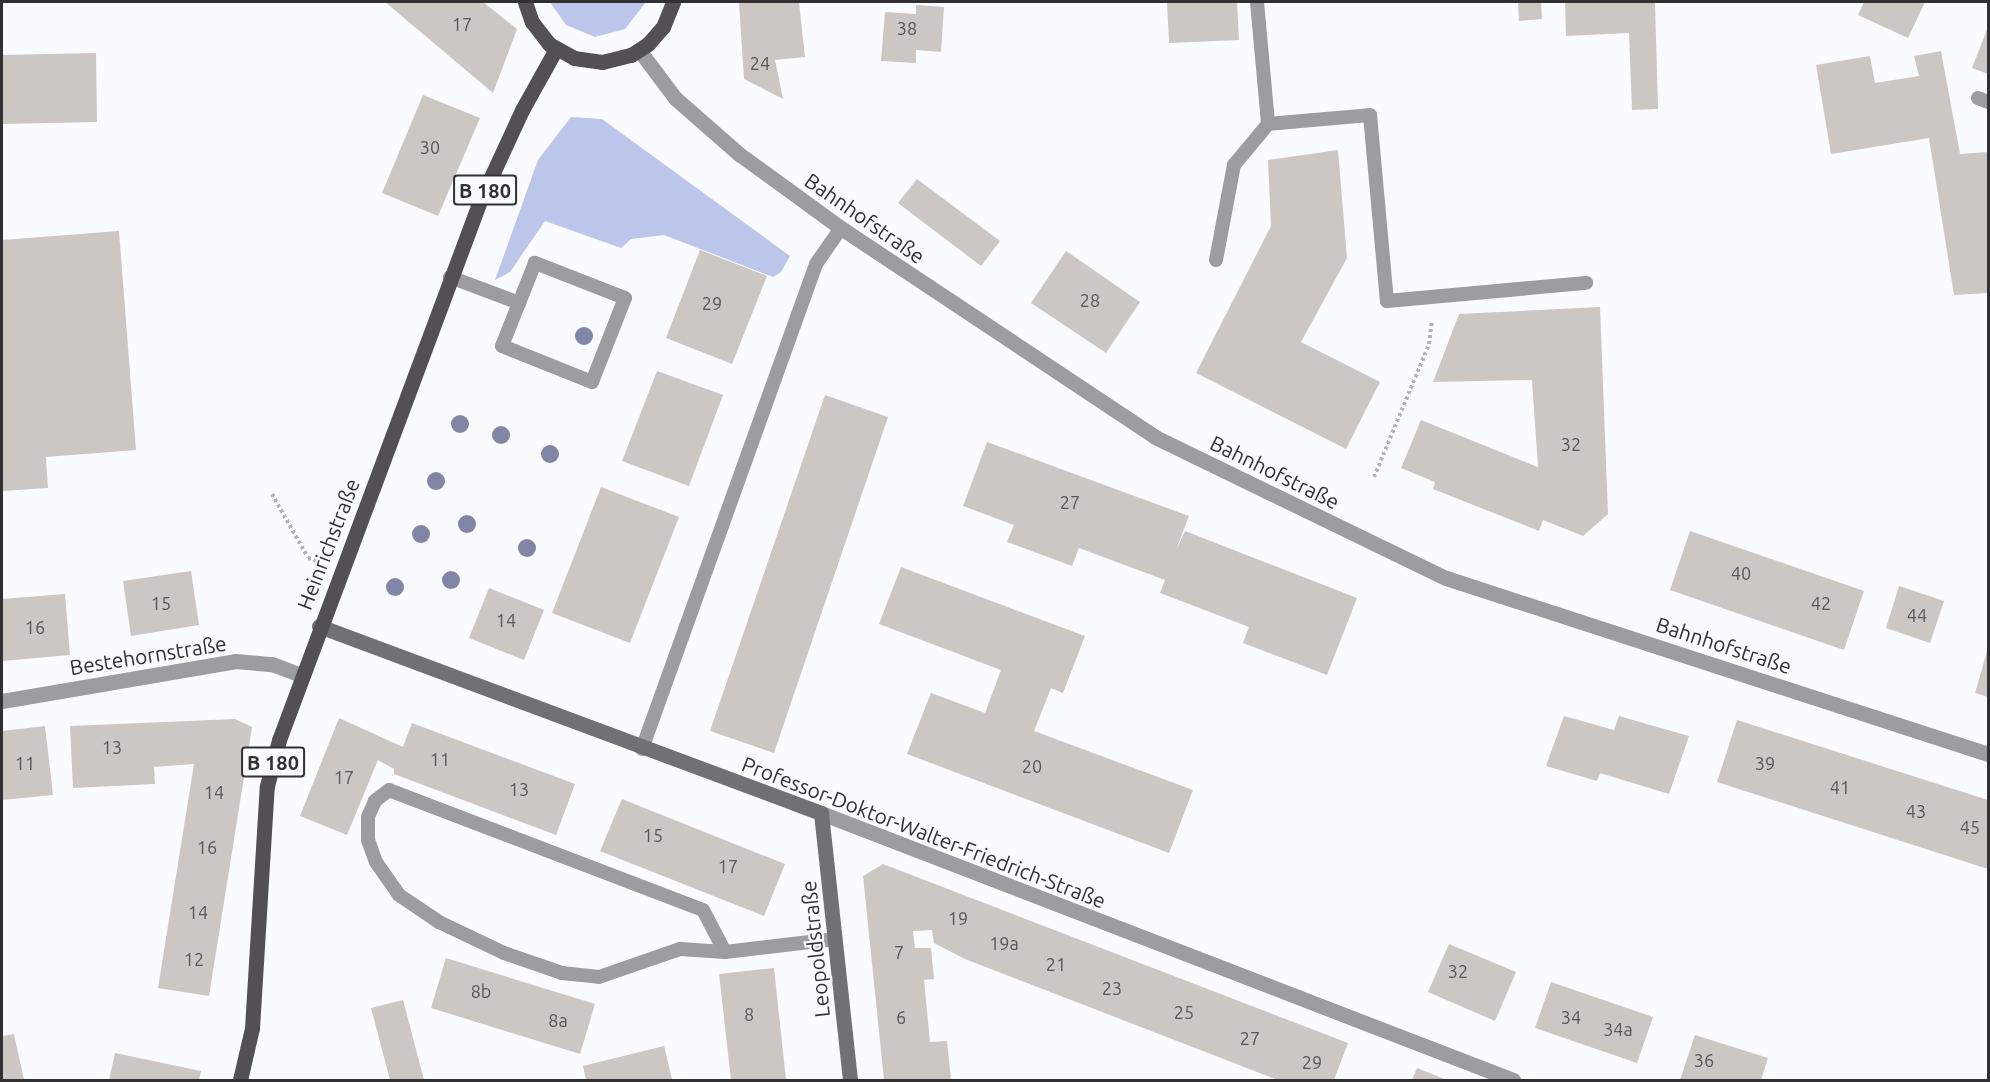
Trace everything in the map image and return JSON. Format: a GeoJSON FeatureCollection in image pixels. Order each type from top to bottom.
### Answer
{"type":"FeatureCollection","features":[{"type":"Feature","properties":{"kind":"main road"},"geometry":{"type":"LineString","coordinates":[[525,2],[537,30],[556,49],[574,58],[602,62],[639,50],[663,27],[673,2]]}},
{"type":"Feature","properties":{"kind":"main road","name":"Heinrichstraße"},"geometry":{"type":"LineString","coordinates":[[240,1080],[252,1029],[267,786],[301,675],[450,277],[503,148],[556,49]]}},
{"type":"Feature","properties":{"kind":"street","name":"Bahnhofstraße"},"geometry":{"type":"LineString","coordinates":[[639,50],[683,105],[739,154],[841,228],[1155,437],[1446,578],[1989,754]]}},
{"type":"Feature","properties":{"kind":"street","name":"Professor-Doktor-Walter-Friedrich-Straße"},"geometry":{"type":"LineString","coordinates":[[319,626],[642,749],[821,813],[1514,1080]]}},
{"type":"Feature","properties":{"kind":"street","name":"Bestehornstraße"},"geometry":{"type":"LineString","coordinates":[[2,701],[235,661],[272,664],[301,675]]}},
{"type":"Feature","properties":{"kind":"street","name":"Leopoldstraße"},"geometry":{"type":"LineString","coordinates":[[821,813],[850,1080]]}},
{"type":"Feature","properties":{"kind":"lane"},"geometry":{"type":"LineString","coordinates":[[1216,260],[1234,165],[1268,124],[1257,2]]}},
{"type":"Feature","properties":{"kind":"lane"},"geometry":{"type":"LineString","coordinates":[[1268,124],[1370,115],[1386,301],[1586,283]]}},
{"type":"Feature","properties":{"kind":"lane"},"geometry":{"type":"LineString","coordinates":[[642,749],[816,264],[841,228]]}},
{"type":"Feature","properties":{"kind":"lane"},"geometry":{"type":"LineString","coordinates":[[535,263],[625,298],[592,382],[502,346],[519,303],[535,263]]}},
{"type":"Feature","properties":{"kind":"lane"},"geometry":{"type":"LineString","coordinates":[[450,277],[519,303]]}},
{"type":"Feature","properties":{"kind":"lane"},"geometry":{"type":"LineString","coordinates":[[724,952],[703,910],[389,790],[375,801],[368,817],[368,840],[376,862],[399,895],[439,922],[504,953],[562,973],[599,977],[680,949],[724,952],[835,939]]}},
{"type":"Feature","properties":{"kind":"path"},"geometry":{"type":"LineString","coordinates":[[1374,477],[1429,344]]}},
{"type":"Feature","properties":{"kind":"path"},"geometry":{"type":"LineString","coordinates":[[272,494],[308,558],[340,569]]}},
{"type":"Feature","properties":{"kind":"shaded area"},"geometry":{"type":"Polygon","coordinates":[[[550,2],[646,2],[625,29],[595,37],[566,25],[550,2]]]}},
{"type":"Feature","properties":{"kind":"shaded area"},"geometry":{"type":"Polygon","coordinates":[[[571,117],[602,119],[790,256],[781,272],[773,277],[664,235],[631,239],[621,248],[545,221],[510,272],[495,280],[538,160],[571,117]]]}},
{"type":"Feature","properties":{"kind":"building"},"geometry":{"type":"Polygon","coordinates":[[[385,2],[483,2],[517,29],[493,93],[385,2]]]}},
{"type":"Feature","properties":{"kind":"building"},"geometry":{"type":"Polygon","coordinates":[[[739,2],[799,2],[805,57],[775,60],[783,99],[744,79],[739,2]]]}},
{"type":"Feature","properties":{"kind":"building"},"geometry":{"type":"Polygon","coordinates":[[[1167,2],[1237,2],[1239,40],[1169,43],[1167,2]]]}},
{"type":"Feature","properties":{"kind":"building"},"geometry":{"type":"Polygon","coordinates":[[[1518,2],[1541,2],[1542,19],[1519,21],[1518,2]]]}},
{"type":"Feature","properties":{"kind":"building"},"geometry":{"type":"Polygon","coordinates":[[[1565,2],[1655,2],[1658,109],[1632,110],[1629,33],[1566,36],[1565,2]]]}},
{"type":"Feature","properties":{"kind":"building"},"geometry":{"type":"Polygon","coordinates":[[[1864,2],[1925,2],[1908,38],[1858,15],[1864,2]]]}},
{"type":"Feature","properties":{"kind":"building"},"geometry":{"type":"Polygon","coordinates":[[[916,5],[944,7],[941,52],[916,50],[916,63],[881,61],[885,12],[916,14],[916,5]]]}},
{"type":"Feature","properties":{"kind":"building"},"geometry":{"type":"Polygon","coordinates":[[[1988,27],[1988,74],[1972,68],[1988,27]]]}},
{"type":"Feature","properties":{"kind":"building"},"geometry":{"type":"Polygon","coordinates":[[[1941,51],[1960,154],[1988,152],[1988,293],[1954,295],[1929,138],[1831,154],[1816,65],[1870,56],[1875,83],[1919,76],[1914,56],[1941,51]]]}},
{"type":"Feature","properties":{"kind":"building"},"geometry":{"type":"Polygon","coordinates":[[[96,53],[97,122],[2,124],[2,55],[96,53]]]}},
{"type":"Feature","properties":{"kind":"building"},"geometry":{"type":"Polygon","coordinates":[[[423,95],[480,118],[438,216],[382,193],[423,95]]]}},
{"type":"Feature","properties":{"kind":"building"},"geometry":{"type":"Polygon","coordinates":[[[1338,150],[1347,258],[1301,342],[1380,382],[1346,449],[1196,373],[1271,226],[1268,160],[1338,150]]]}},
{"type":"Feature","properties":{"kind":"building"},"geometry":{"type":"Polygon","coordinates":[[[917,179],[1000,241],[981,266],[898,203],[917,179]]]}},
{"type":"Feature","properties":{"kind":"building"},"geometry":{"type":"Polygon","coordinates":[[[119,231],[136,450],[46,457],[48,488],[2,491],[2,240],[119,231]]]}},
{"type":"Feature","properties":{"kind":"building"},"geometry":{"type":"Polygon","coordinates":[[[700,250],[767,276],[732,364],[666,338],[700,250]]]}},
{"type":"Feature","properties":{"kind":"building"},"geometry":{"type":"Polygon","coordinates":[[[1066,251],[1140,302],[1106,353],[1031,303],[1066,251]]]}},
{"type":"Feature","properties":{"kind":"building"},"geometry":{"type":"Polygon","coordinates":[[[1600,307],[1608,514],[1583,536],[1543,520],[1539,531],[1433,489],[1435,482],[1401,468],[1421,420],[1538,467],[1532,380],[1433,382],[1459,314],[1600,307]]]}},
{"type":"Feature","properties":{"kind":"building"},"geometry":{"type":"Polygon","coordinates":[[[657,371],[723,395],[689,486],[622,461],[657,371]]]}},
{"type":"Feature","properties":{"kind":"building"},"geometry":{"type":"Polygon","coordinates":[[[825,395],[888,417],[774,753],[710,731],[825,395]]]}},
{"type":"Feature","properties":{"kind":"building"},"geometry":{"type":"Polygon","coordinates":[[[987,442],[1189,516],[1176,550],[1185,531],[1357,598],[1327,675],[1243,643],[1249,627],[1160,593],[1165,580],[1079,548],[1072,566],[1007,542],[1014,525],[963,506],[987,442]]]}},
{"type":"Feature","properties":{"kind":"building"},"geometry":{"type":"Polygon","coordinates":[[[601,487],[679,517],[630,643],[552,613],[601,487]]]}},
{"type":"Feature","properties":{"kind":"building"},"geometry":{"type":"Polygon","coordinates":[[[1690,531],[1864,591],[1844,650],[1670,590],[1690,531]]]}},
{"type":"Feature","properties":{"kind":"building"},"geometry":{"type":"Polygon","coordinates":[[[901,567],[1085,636],[1063,693],[1051,688],[1034,731],[1193,790],[1169,853],[907,754],[931,693],[985,713],[1001,670],[879,624],[901,567]]]}},
{"type":"Feature","properties":{"kind":"building"},"geometry":{"type":"Polygon","coordinates":[[[191,571],[199,625],[131,636],[123,581],[191,571]]]}},
{"type":"Feature","properties":{"kind":"building"},"geometry":{"type":"Polygon","coordinates":[[[1899,586],[1944,601],[1930,643],[1886,628],[1899,586]]]}},
{"type":"Feature","properties":{"kind":"building"},"geometry":{"type":"Polygon","coordinates":[[[489,588],[544,610],[524,660],[469,638],[489,588]]]}},
{"type":"Feature","properties":{"kind":"building"},"geometry":{"type":"Polygon","coordinates":[[[65,594],[70,655],[2,661],[2,599],[65,594]]]}},
{"type":"Feature","properties":{"kind":"building"},"geometry":{"type":"Polygon","coordinates":[[[1988,648],[1988,697],[1975,693],[1988,648]]]}},
{"type":"Feature","properties":{"kind":"building"},"geometry":{"type":"Polygon","coordinates":[[[1564,716],[1614,730],[1619,716],[1689,736],[1669,794],[1600,773],[1597,781],[1546,766],[1564,716]]]}},
{"type":"Feature","properties":{"kind":"building"},"geometry":{"type":"Polygon","coordinates":[[[339,718],[403,747],[412,723],[575,784],[556,835],[394,774],[394,769],[378,760],[347,835],[300,816],[339,718]]]}},
{"type":"Feature","properties":{"kind":"building"},"geometry":{"type":"Polygon","coordinates":[[[235,719],[252,727],[209,996],[158,988],[194,764],[154,767],[155,784],[73,788],[70,726],[235,719]]]}},
{"type":"Feature","properties":{"kind":"building"},"geometry":{"type":"Polygon","coordinates":[[[1737,720],[1988,800],[1988,869],[1717,782],[1737,720]]]}},
{"type":"Feature","properties":{"kind":"building"},"geometry":{"type":"Polygon","coordinates":[[[45,726],[53,795],[2,800],[2,731],[45,726]]]}},
{"type":"Feature","properties":{"kind":"building"},"geometry":{"type":"Polygon","coordinates":[[[622,799],[785,864],[764,916],[600,851],[622,799]]]}},
{"type":"Feature","properties":{"kind":"building"},"geometry":{"type":"Polygon","coordinates":[[[883,864],[1348,1043],[1334,1080],[1278,1080],[965,959],[934,943],[932,930],[913,931],[915,948],[931,948],[934,979],[924,980],[930,1042],[947,1041],[951,1080],[884,1080],[863,876],[883,864]]]}},
{"type":"Feature","properties":{"kind":"building"},"geometry":{"type":"Polygon","coordinates":[[[1449,944],[1516,972],[1495,1021],[1428,992],[1449,944]]]}},
{"type":"Feature","properties":{"kind":"building"},"geometry":{"type":"Polygon","coordinates":[[[446,958],[595,1004],[580,1054],[431,1008],[446,958]]]}},
{"type":"Feature","properties":{"kind":"building"},"geometry":{"type":"Polygon","coordinates":[[[774,968],[786,1080],[731,1080],[719,974],[774,968]]]}},
{"type":"Feature","properties":{"kind":"building"},"geometry":{"type":"Polygon","coordinates":[[[1551,982],[1653,1017],[1637,1063],[1535,1028],[1551,982]]]}},
{"type":"Feature","properties":{"kind":"building"},"geometry":{"type":"Polygon","coordinates":[[[403,1000],[424,1080],[390,1080],[371,1008],[403,1000]]]}},
{"type":"Feature","properties":{"kind":"building"},"geometry":{"type":"Polygon","coordinates":[[[14,1034],[24,1080],[2,1080],[2,1036],[14,1034]]]}},
{"type":"Feature","properties":{"kind":"building"},"geometry":{"type":"Polygon","coordinates":[[[1695,1035],[1768,1058],[1761,1080],[1680,1080],[1695,1035]]]}},
{"type":"Feature","properties":{"kind":"building"},"geometry":{"type":"Polygon","coordinates":[[[664,1046],[672,1079],[586,1080],[583,1066],[664,1046]]]}},
{"type":"Feature","properties":{"kind":"building"},"geometry":{"type":"Polygon","coordinates":[[[115,1053],[201,1071],[199,1080],[109,1080],[115,1053]]]}},
{"type":"Feature","properties":{"kind":"building"},"geometry":{"type":"Polygon","coordinates":[[[1417,1068],[1447,1080],[1412,1080],[1417,1068]]]}}]}
